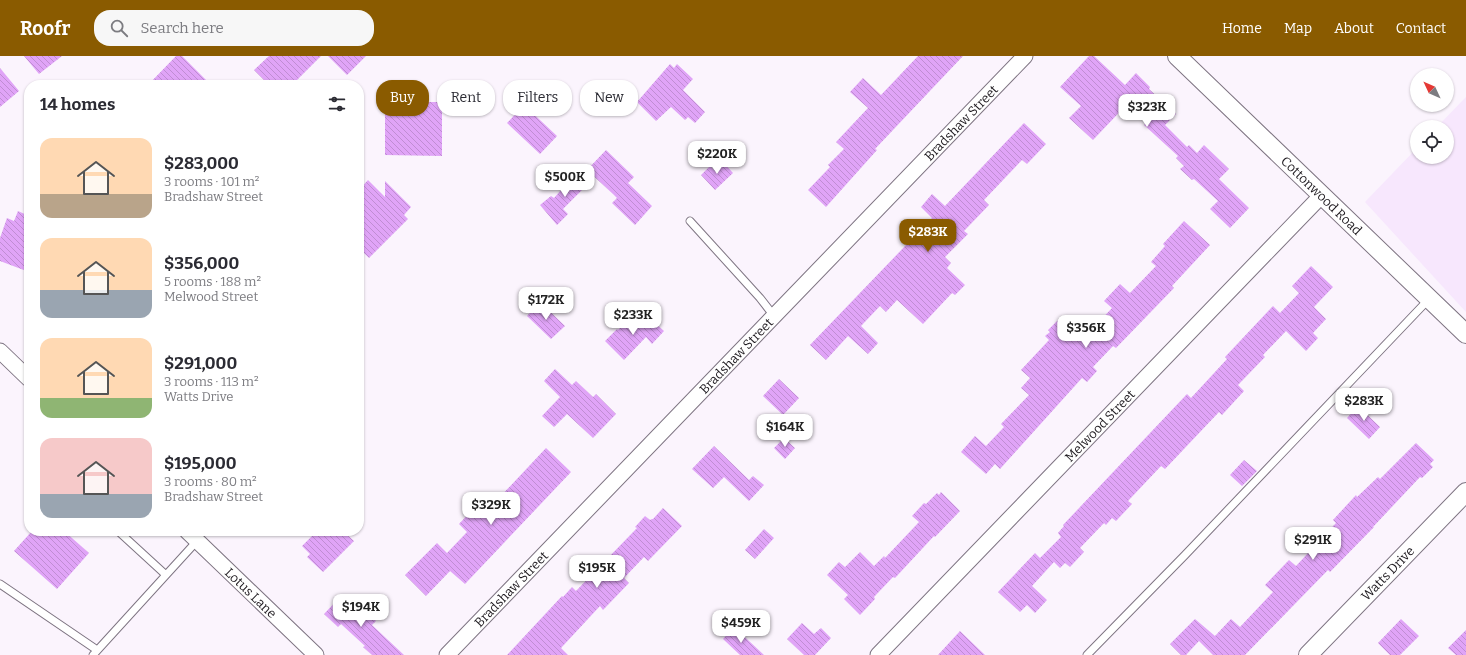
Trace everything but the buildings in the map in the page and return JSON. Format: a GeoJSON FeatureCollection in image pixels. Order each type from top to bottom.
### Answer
{"type":"FeatureCollection","features":[{"type":"Feature","properties":{"kind":"street","name":"Bradshaw Street"},"geometry":{"type":"LineString","coordinates":[[447,655],[1025,56]]}},
{"type":"Feature","properties":{"kind":"street","name":"Cottonwood Road"},"geometry":{"type":"LineString","coordinates":[[1177,56],[1466,334]]}},
{"type":"Feature","properties":{"kind":"street","name":"Melwood Street"},"geometry":{"type":"LineString","coordinates":[[878,655],[1322,195]]}},
{"type":"Feature","properties":{"kind":"street"},"geometry":{"type":"LineString","coordinates":[[0,351],[24,374]]}},
{"type":"Feature","properties":{"kind":"street","name":"Watts Drive"},"geometry":{"type":"LineString","coordinates":[[1308,655],[1466,492]]}},
{"type":"Feature","properties":{"kind":"street","name":"Lotus Lane"},"geometry":{"type":"LineString","coordinates":[[192,536],[316,655]]}},
{"type":"Feature","properties":{"kind":"lane"},"geometry":{"type":"LineString","coordinates":[[690,221],[755,292],[774,316]]}},
{"type":"Feature","properties":{"kind":"lane"},"geometry":{"type":"LineString","coordinates":[[1087,655],[1191,549],[1430,299]]}},
{"type":"Feature","properties":{"kind":"lane"},"geometry":{"type":"LineString","coordinates":[[123,536],[166,575]]}},
{"type":"Feature","properties":{"kind":"lane"},"geometry":{"type":"LineString","coordinates":[[0,584],[95,653],[166,575],[192,536]]}},
{"type":"Feature","properties":{"kind":"shaded area"},"geometry":{"type":"Polygon","coordinates":[[[1466,97],[1466,312],[1365,202],[1410,155],[1410,164],[1454,164],[1454,120],[1444,120],[1452,112],[1454,112],[1454,109],[1466,97]]]}}]}
